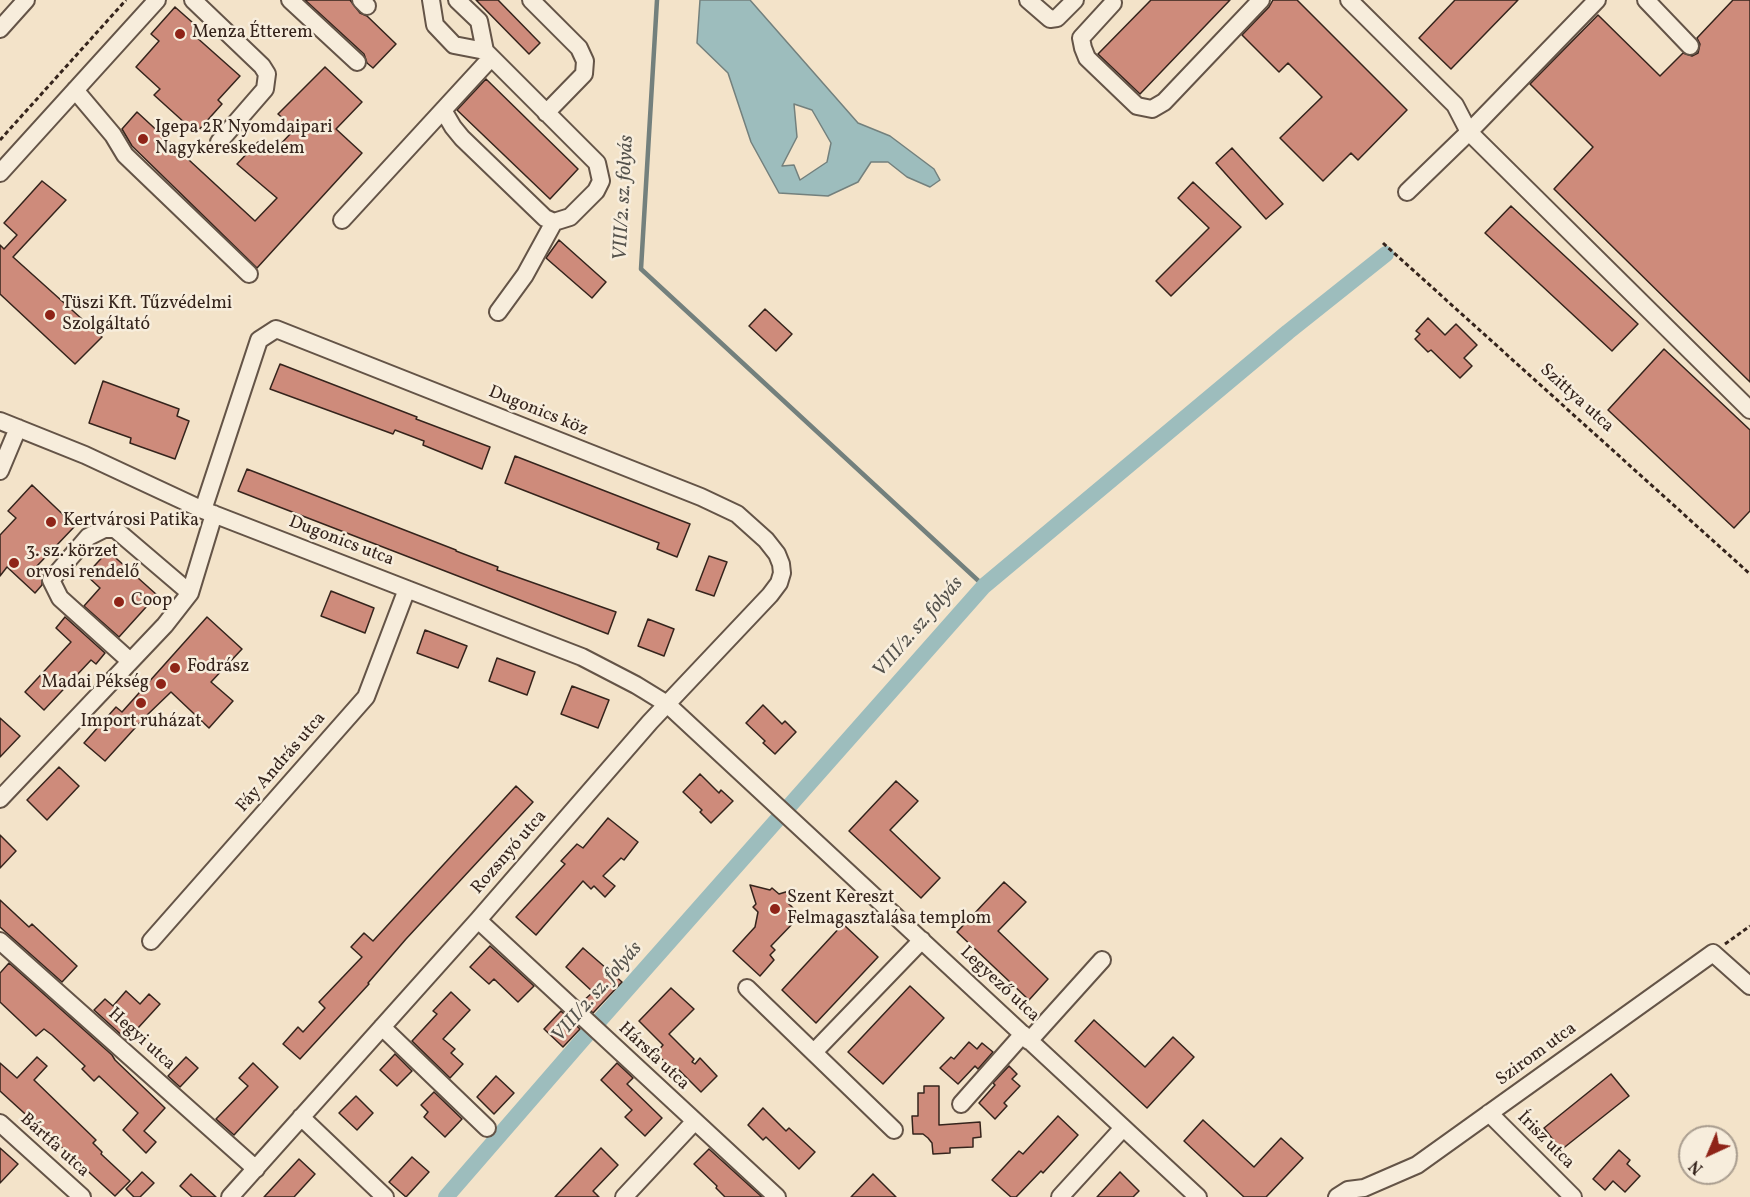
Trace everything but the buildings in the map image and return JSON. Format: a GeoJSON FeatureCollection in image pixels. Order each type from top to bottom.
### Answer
{"type":"FeatureCollection","features":[{"type":"Feature","properties":{"kind":"street"},"geometry":{"type":"LineString","coordinates":[[0,29],[26,0]]}},
{"type":"Feature","properties":{"kind":"street"},"geometry":{"type":"LineString","coordinates":[[0,172],[157,0]]}},
{"type":"Feature","properties":{"kind":"street"},"geometry":{"type":"LineString","coordinates":[[193,0],[262,66],[267,74],[265,89],[219,142]]}},
{"type":"Feature","properties":{"kind":"street"},"geometry":{"type":"LineString","coordinates":[[290,0],[357,62]]}},
{"type":"Feature","properties":{"kind":"street"},"geometry":{"type":"LineString","coordinates":[[430,0],[435,25],[454,45],[487,55],[597,163],[601,181],[596,191],[570,217],[554,222],[545,218],[462,138],[443,110]]}},
{"type":"Feature","properties":{"kind":"street"},"geometry":{"type":"LineString","coordinates":[[457,0],[479,21],[487,55]]}},
{"type":"Feature","properties":{"kind":"street"},"geometry":{"type":"LineString","coordinates":[[531,0],[579,48],[585,61],[584,74],[546,113]]}},
{"type":"Feature","properties":{"kind":"street"},"geometry":{"type":"LineString","coordinates":[[1028,0],[1050,19],[1057,18],[1075,0]]}},
{"type":"Feature","properties":{"kind":"street"},"geometry":{"type":"LineString","coordinates":[[1113,3],[1081,38],[1083,48],[1087,58],[1137,106],[1152,110],[1164,102],[1261,0]]}},
{"type":"Feature","properties":{"kind":"street"},"geometry":{"type":"LineString","coordinates":[[1348,0],[1455,105],[1469,132],[1750,410]]}},
{"type":"Feature","properties":{"kind":"street"},"geometry":{"type":"LineString","coordinates":[[1407,192],[1469,132],[1597,0]]}},
{"type":"Feature","properties":{"kind":"street"},"geometry":{"type":"LineString","coordinates":[[1646,0],[1690,46]]}},
{"type":"Feature","properties":{"kind":"street"},"geometry":{"type":"LineString","coordinates":[[342,220],[443,110],[487,55]]}},
{"type":"Feature","properties":{"kind":"street"},"geometry":{"type":"LineString","coordinates":[[75,90],[113,135],[125,155],[249,274]]}},
{"type":"Feature","properties":{"kind":"street"},"geometry":{"type":"LineString","coordinates":[[498,312],[525,275],[554,222]]}},
{"type":"Feature","properties":{"kind":"street","name":"Dugonics köz"},"geometry":{"type":"LineString","coordinates":[[208,512],[259,340],[276,329],[701,497],[737,513],[750,524],[777,554],[782,573],[779,583],[770,595],[667,704]]}},
{"type":"Feature","properties":{"kind":"street","name":"Dugonics utca"},"geometry":{"type":"LineString","coordinates":[[0,421],[85,455],[208,512],[582,657],[667,704]]}},
{"type":"Feature","properties":{"kind":"street"},"geometry":{"type":"LineString","coordinates":[[0,471],[18,428]]}},
{"type":"Feature","properties":{"kind":"street"},"geometry":{"type":"LineString","coordinates":[[0,799],[165,625],[190,593],[208,512]]}},
{"type":"Feature","properties":{"kind":"street"},"geometry":{"type":"LineString","coordinates":[[130,661],[60,598],[51,580],[88,537],[104,529],[115,529],[190,593]]}},
{"type":"Feature","properties":{"kind":"street","name":"Fáy András utca"},"geometry":{"type":"LineString","coordinates":[[151,942],[366,697],[407,589]]}},
{"type":"Feature","properties":{"kind":"street","name":"Legyező utca"},"geometry":{"type":"LineString","coordinates":[[667,704],[1198,1197]]}},
{"type":"Feature","properties":{"kind":"street","name":"Rozsnyó utca"},"geometry":{"type":"LineString","coordinates":[[230,1197],[478,920],[667,704]]}},
{"type":"Feature","properties":{"kind":"street","name":"Hársfa utca"},"geometry":{"type":"LineString","coordinates":[[478,920],[777,1197]]}},
{"type":"Feature","properties":{"kind":"street"},"geometry":{"type":"LineString","coordinates":[[814,1052],[922,940]]}},
{"type":"Feature","properties":{"kind":"street","name":"Hegyi utca"},"geometry":{"type":"LineString","coordinates":[[0,941],[256,1169]]}},
{"type":"Feature","properties":{"kind":"street"},"geometry":{"type":"LineString","coordinates":[[1713,953],[1750,986]]}},
{"type":"Feature","properties":{"kind":"street","name":"Szirom utca"},"geometry":{"type":"LineString","coordinates":[[1337,1197],[1348,1190],[1369,1192],[1417,1165],[1713,953]]}},
{"type":"Feature","properties":{"kind":"street"},"geometry":{"type":"LineString","coordinates":[[961,1104],[1102,960]]}},
{"type":"Feature","properties":{"kind":"street"},"geometry":{"type":"LineString","coordinates":[[747,988],[894,1130]]}},
{"type":"Feature","properties":{"kind":"street"},"geometry":{"type":"LineString","coordinates":[[382,1027],[487,1128]]}},
{"type":"Feature","properties":{"kind":"street","name":"Írisz utca"},"geometry":{"type":"LineString","coordinates":[[1489,1113],[1573,1197]]}},
{"type":"Feature","properties":{"kind":"street"},"geometry":{"type":"LineString","coordinates":[[301,1118],[385,1197]]}},
{"type":"Feature","properties":{"kind":"street"},"geometry":{"type":"LineString","coordinates":[[624,1197],[695,1121]]}},
{"type":"Feature","properties":{"kind":"street","name":"Bártfa utca"},"geometry":{"type":"LineString","coordinates":[[0,1123],[82,1197]]}},
{"type":"Feature","properties":{"kind":"street"},"geometry":{"type":"LineString","coordinates":[[1060,1197],[1124,1128]]}},
{"type":"Feature","properties":{"kind":"path"},"geometry":{"type":"LineString","coordinates":[[0,140],[126,0]]}},
{"type":"Feature","properties":{"kind":"path","name":"Szittya utca"},"geometry":{"type":"LineString","coordinates":[[1383,243],[1750,574]]}},
{"type":"Feature","properties":{"kind":"path"},"geometry":{"type":"LineString","coordinates":[[1713,953],[1750,926]]}},
{"type":"Feature","properties":{"kind":"water"},"geometry":{"type":"Polygon","coordinates":[[[700,0],[750,0],[858,123],[890,136],[934,169],[940,180],[930,187],[907,177],[888,162],[871,162],[858,182],[828,196],[779,193],[751,142],[728,73],[697,43],[700,0]],[[794,104],[797,137],[782,166],[794,165],[800,180],[827,162],[831,143],[812,110],[794,104]]]}},
{"type":"Feature","properties":{"kind":"waterway","name":"VIII/2. sz. folyás"},"geometry":{"type":"LineString","coordinates":[[657,0],[641,269],[984,586]]}},
{"type":"Feature","properties":{"kind":"waterway","name":"VIII/2. sz. folyás"},"geometry":{"type":"LineString","coordinates":[[446,1197],[984,586],[1288,332],[1386,254]]}},
{"type":"Feature","properties":{"kind":"place","name":"Menza Étterem"},"geometry":{"type":"Point","coordinates":[180,34]}},
{"type":"Feature","properties":{"kind":"place","name":"Igepa 2R Nyomdaipari Nagykereskedelem"},"geometry":{"type":"Point","coordinates":[143,139]}},
{"type":"Feature","properties":{"kind":"place","name":"Tüszi Kft. Tűzvédelmi Szolgáltató"},"geometry":{"type":"Point","coordinates":[50,315]}},
{"type":"Feature","properties":{"kind":"place","name":"Kertvárosi Patika"},"geometry":{"type":"Point","coordinates":[51,522]}},
{"type":"Feature","properties":{"kind":"place","name":"3. sz. körzet orvosi rendelő"},"geometry":{"type":"Point","coordinates":[14,563]}},
{"type":"Feature","properties":{"kind":"place","name":"Coop"},"geometry":{"type":"Point","coordinates":[119,602]}},
{"type":"Feature","properties":{"kind":"place","name":"Fodrász"},"geometry":{"type":"Point","coordinates":[175,668]}},
{"type":"Feature","properties":{"kind":"place","name":"Madai Pékség"},"geometry":{"type":"Point","coordinates":[161,684]}},
{"type":"Feature","properties":{"kind":"place","name":"Import ruházat"},"geometry":{"type":"Point","coordinates":[141,703]}},
{"type":"Feature","properties":{"kind":"place","name":"Szent Kereszt Felmagasztalása templom"},"geometry":{"type":"Point","coordinates":[775,909]}}]}
